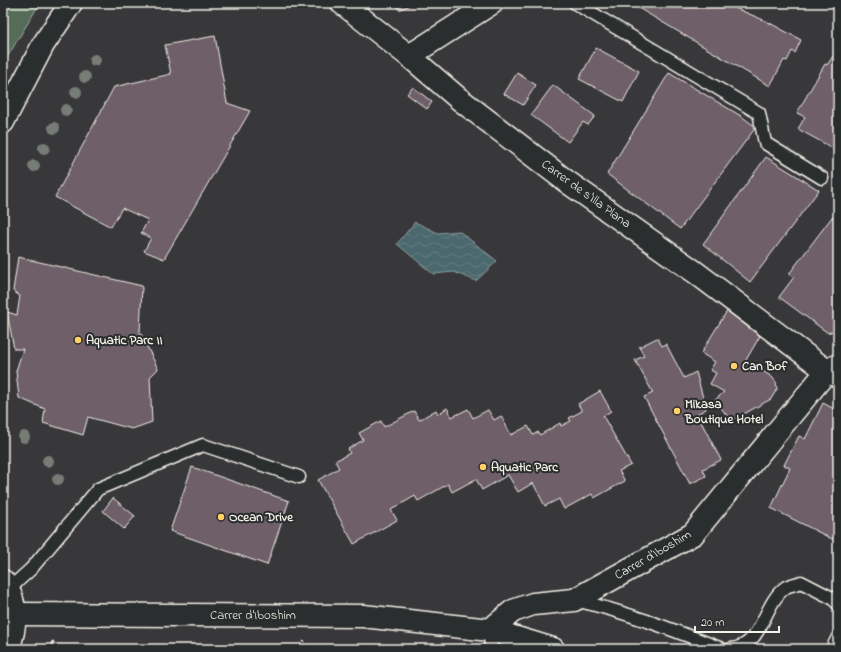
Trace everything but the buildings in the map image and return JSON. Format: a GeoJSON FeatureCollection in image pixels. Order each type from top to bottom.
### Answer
{"type":"FeatureCollection","features":[{"type":"Feature","properties":{"kind":"street"},"geometry":{"type":"LineString","coordinates":[[3,122],[43,45],[71,3]]}},
{"type":"Feature","properties":{"kind":"street","name":"Carrer de s'Illa Plana"},"geometry":{"type":"LineString","coordinates":[[342,3],[409,56],[458,98],[566,181],[834,371]]}},
{"type":"Feature","properties":{"kind":"street"},"geometry":{"type":"LineString","coordinates":[[409,56],[492,3]]}},
{"type":"Feature","properties":{"kind":"street","name":"Carrer d'Iboshim"},"geometry":{"type":"LineString","coordinates":[[491,639],[513,611],[533,604],[574,600],[693,534],[834,371]]}},
{"type":"Feature","properties":{"kind":"street"},"geometry":{"type":"LineString","coordinates":[[6,585],[13,601],[15,614],[14,632],[8,649]]}},
{"type":"Feature","properties":{"kind":"street","name":"Carrer d'Iboshim"},"geometry":{"type":"LineString","coordinates":[[15,614],[362,616],[553,649]]}},
{"type":"Feature","properties":{"kind":"lane"},"geometry":{"type":"LineString","coordinates":[[575,3],[759,113],[766,143],[822,178]]}},
{"type":"Feature","properties":{"kind":"lane"},"geometry":{"type":"LineString","coordinates":[[6,585],[31,569],[98,489],[203,445],[299,477]]}},
{"type":"Feature","properties":{"kind":"lane"},"geometry":{"type":"LineString","coordinates":[[731,649],[741,648],[752,640],[775,598],[787,587],[801,582],[832,598],[838,604]]}},
{"type":"Feature","properties":{"kind":"lane"},"geometry":{"type":"LineString","coordinates":[[574,600],[615,610],[678,631],[722,649]]}},
{"type":"Feature","properties":{"kind":"lane"},"geometry":{"type":"LineString","coordinates":[[832,649],[838,638]]}},
{"type":"Feature","properties":{"kind":"path"},"geometry":{"type":"LineString","coordinates":[[304,639],[304,649]]}},
{"type":"Feature","properties":{"kind":"green space"},"geometry":{"type":"Polygon","coordinates":[[[3,3],[40,3],[3,64],[3,3]]]}},
{"type":"Feature","properties":{"kind":"water"},"geometry":{"type":"Polygon","coordinates":[[[415,222],[438,233],[459,231],[497,261],[476,281],[454,272],[433,274],[397,244],[415,222]]]}},
{"type":"Feature","properties":{"kind":"place","name":"Aquatic Parc II"},"geometry":{"type":"Point","coordinates":[78,340]}},
{"type":"Feature","properties":{"kind":"place","name":"Can Bof"},"geometry":{"type":"Point","coordinates":[734,366]}},
{"type":"Feature","properties":{"kind":"place","name":"Mikasa Boutique Hotel"},"geometry":{"type":"Point","coordinates":[677,411]}},
{"type":"Feature","properties":{"kind":"place","name":"Aquatic Parc"},"geometry":{"type":"Point","coordinates":[483,467]}},
{"type":"Feature","properties":{"kind":"place","name":"Ocean Drive"},"geometry":{"type":"Point","coordinates":[221,517]}}]}
